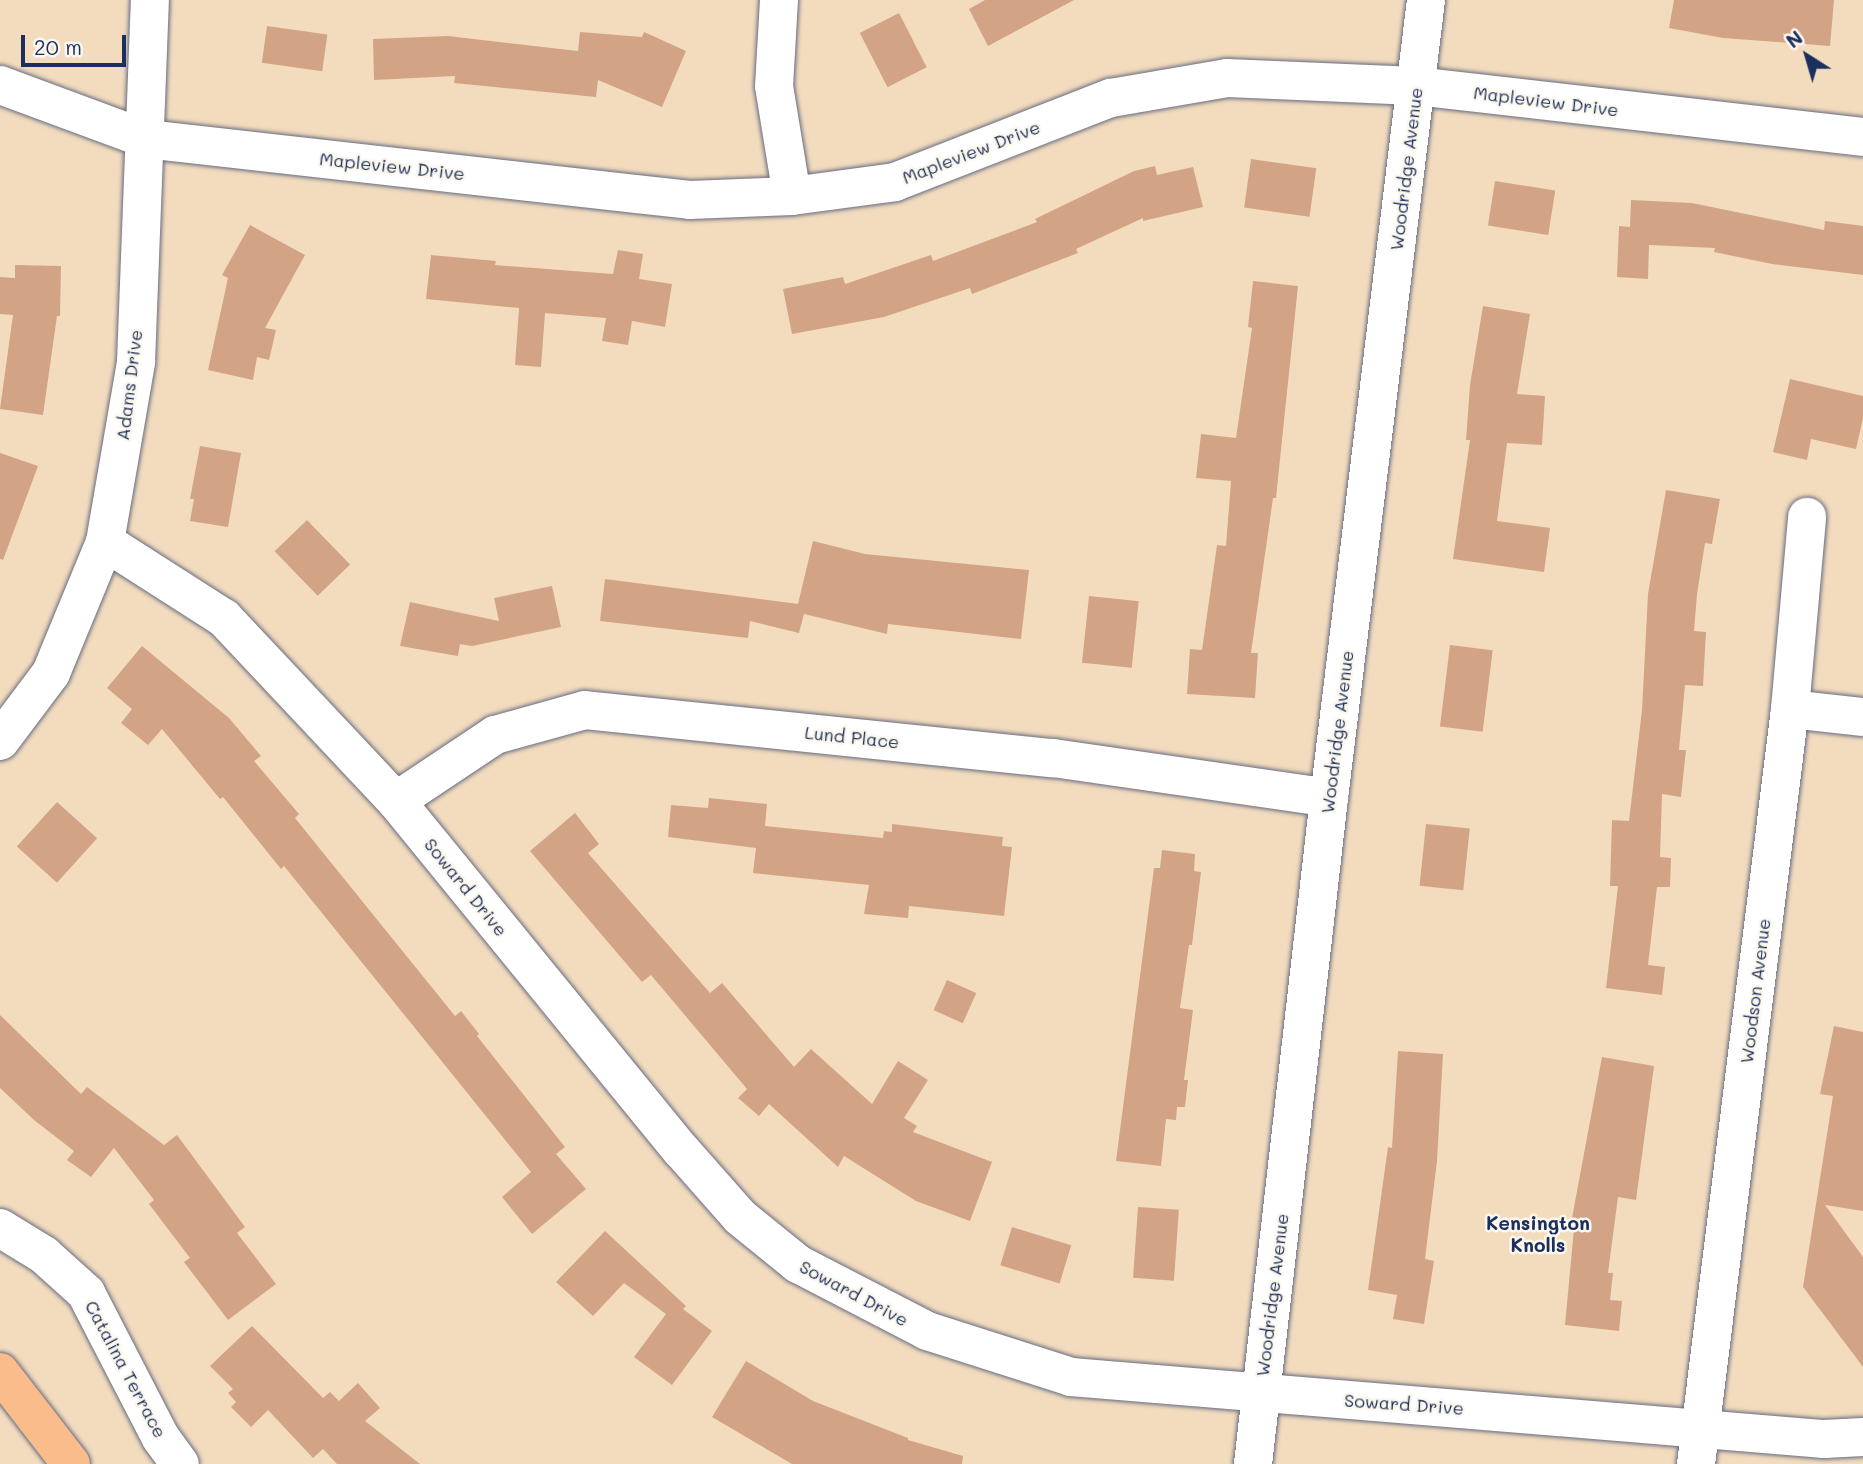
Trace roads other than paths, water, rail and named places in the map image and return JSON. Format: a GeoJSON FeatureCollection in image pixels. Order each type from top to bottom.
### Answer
{"type":"FeatureCollection","features":[{"type":"Feature","properties":{"kind":"main road"},"geometry":{"type":"LineString","coordinates":[[0,1372],[71,1464]]}},
{"type":"Feature","properties":{"kind":"street","name":"Adams Drive"},"geometry":{"type":"LineString","coordinates":[[0,741],[51,673],[105,542],[135,362],[150,0]]}},
{"type":"Feature","properties":{"kind":"street"},"geometry":{"type":"LineString","coordinates":[[779,0],[774,86],[792,196]]}},
{"type":"Feature","properties":{"kind":"street","name":"Woodridge Avenue"},"geometry":{"type":"LineString","coordinates":[[1253,1464],[1329,799],[1426,0]]}},
{"type":"Feature","properties":{"kind":"street","name":"Mapleview Drive"},"geometry":{"type":"LineString","coordinates":[[0,85],[146,139],[690,200],[792,196],[895,182],[1111,98],[1227,78],[1416,86],[1863,137]]}},
{"type":"Feature","properties":{"kind":"street","name":"Woodson Avenue"},"geometry":{"type":"LineString","coordinates":[[1696,1464],[1790,709],[1807,517]]}},
{"type":"Feature","properties":{"kind":"street","name":"Soward Drive"},"geometry":{"type":"LineString","coordinates":[[105,542],[223,618],[396,801],[681,1150],[740,1217],[797,1264],[927,1331],[1071,1377],[1824,1438],[1863,1437]]}},
{"type":"Feature","properties":{"kind":"street"},"geometry":{"type":"LineString","coordinates":[[1790,709],[1863,717]]}},
{"type":"Feature","properties":{"kind":"street","name":"Lund Place"},"geometry":{"type":"LineString","coordinates":[[396,801],[495,736],[585,710],[1053,758],[1329,799]]}},
{"type":"Feature","properties":{"kind":"street","name":"Catalina Terrace"},"geometry":{"type":"LineString","coordinates":[[0,1228],[44,1255],[86,1293],[161,1438],[180,1464]]}},
{"type":"Feature","properties":{"kind":"district","name":"Kensington Knolls"},"geometry":{"type":"Point","coordinates":[1538,1234]}}]}
